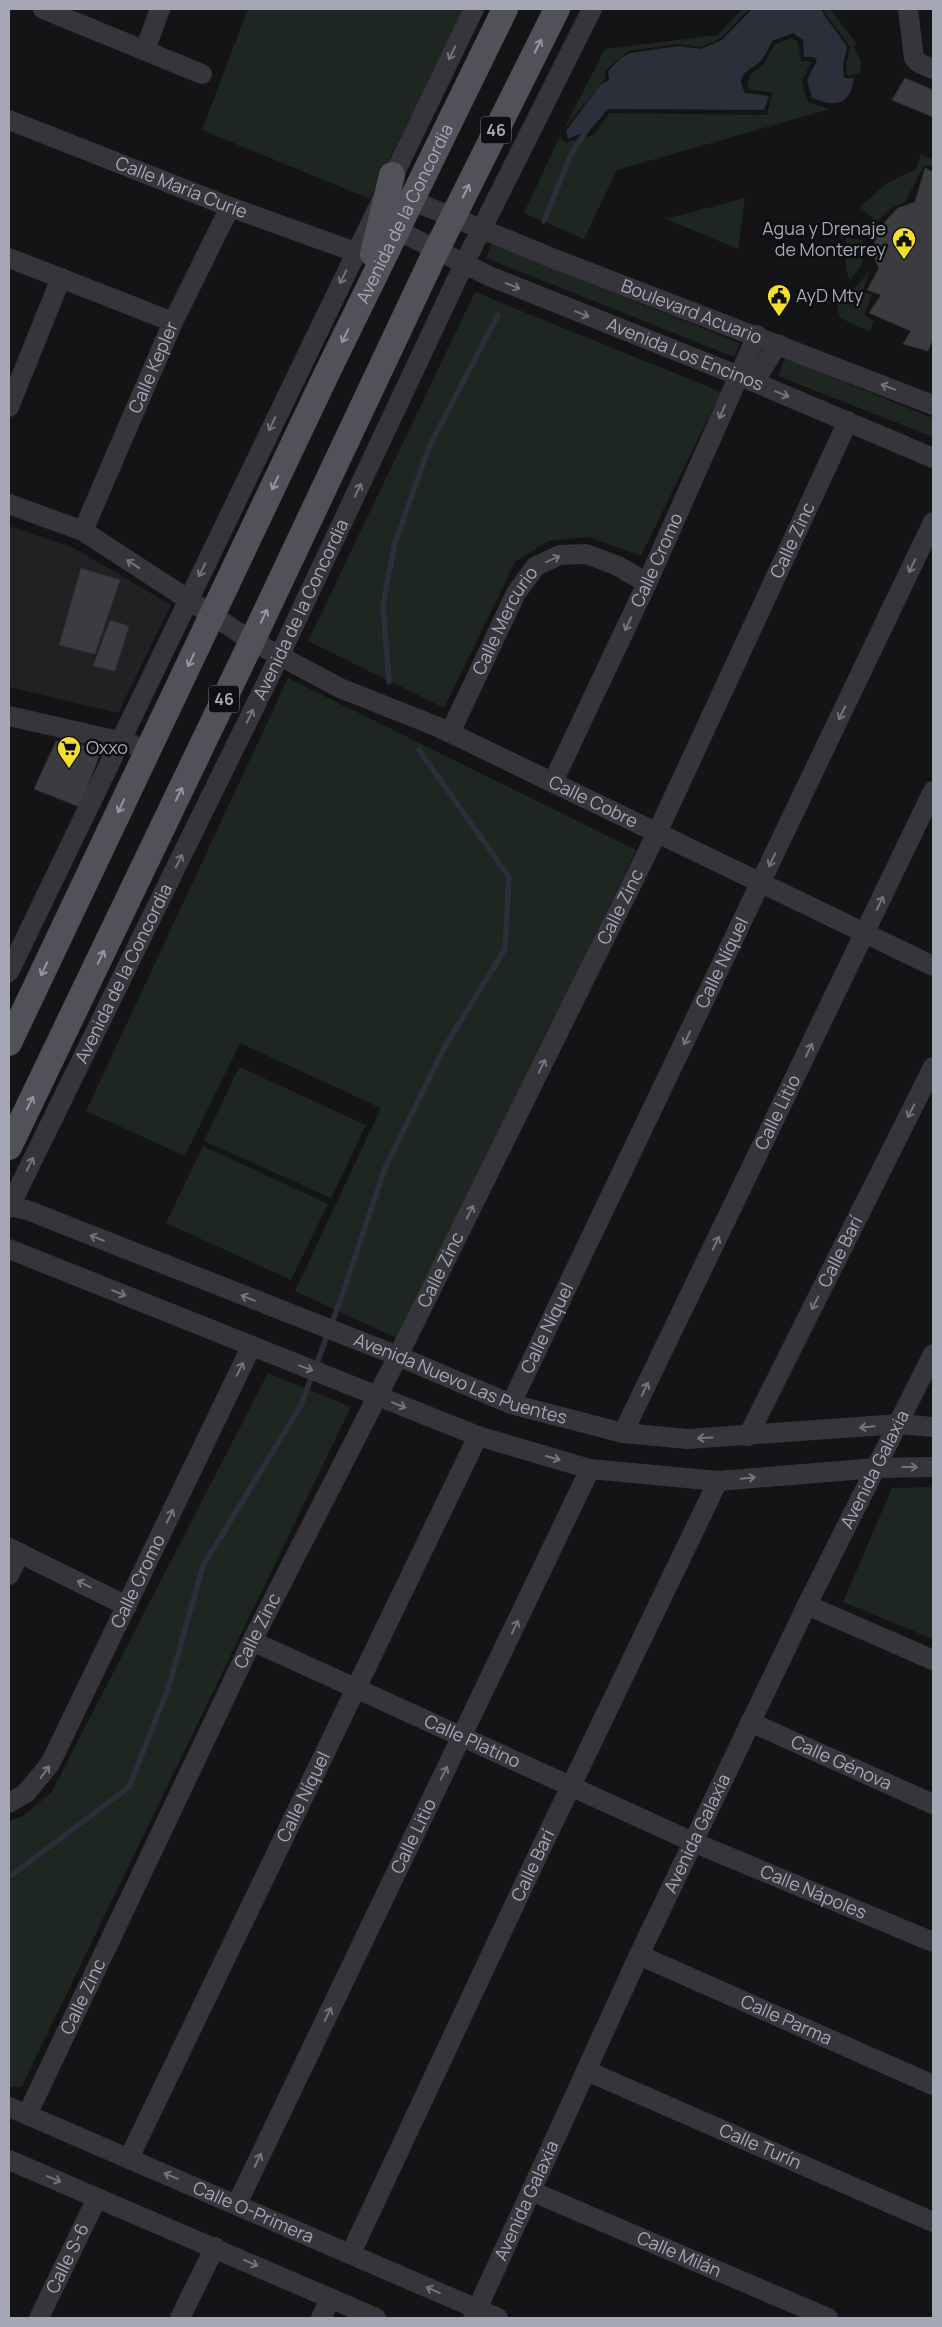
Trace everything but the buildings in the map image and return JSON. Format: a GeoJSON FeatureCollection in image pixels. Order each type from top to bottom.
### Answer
{"type":"FeatureCollection","features":[{"type":"Feature","properties":{"kind":"main road","name":"Avenida de la Concordia"},"geometry":{"type":"LineString","coordinates":[[9,1043],[363,300],[505,9]]}},
{"type":"Feature","properties":{"kind":"main road","name":"Avenida de la Concordia"},"geometry":{"type":"LineString","coordinates":[[9,1147],[252,641],[436,251],[557,9]]}},
{"type":"Feature","properties":{"kind":"main road"},"geometry":{"type":"LineString","coordinates":[[363,300],[392,175]]}},
{"type":"Feature","properties":{"kind":"street"},"geometry":{"type":"LineString","coordinates":[[43,9],[202,74]]}},
{"type":"Feature","properties":{"kind":"street"},"geometry":{"type":"LineString","coordinates":[[145,50],[160,9]]}},
{"type":"Feature","properties":{"kind":"street","name":"Avenida de la Concordia"},"geometry":{"type":"LineString","coordinates":[[9,972],[392,175],[474,9]]}},
{"type":"Feature","properties":{"kind":"street","name":"Avenida de la Concordia"},"geometry":{"type":"LineString","coordinates":[[9,1207],[279,657],[464,264],[592,9]]}},
{"type":"Feature","properties":{"kind":"street"},"geometry":{"type":"LineString","coordinates":[[908,9],[914,58],[919,63],[933,69]]}},
{"type":"Feature","properties":{"kind":"street","name":"Calle María Curie"},"geometry":{"type":"LineString","coordinates":[[9,120],[230,207],[355,252]]}},
{"type":"Feature","properties":{"kind":"street","name":"Boulevard Acuario"},"geometry":{"type":"LineString","coordinates":[[411,200],[452,218],[933,404]]}},
{"type":"Feature","properties":{"kind":"street","name":"Calle Kepler"},"geometry":{"type":"LineString","coordinates":[[83,531],[173,322],[230,207]]}},
{"type":"Feature","properties":{"kind":"street","name":"Avenida Los Encinos"},"geometry":{"type":"LineString","coordinates":[[397,230],[436,251],[536,296],[746,379],[933,458]]}},
{"type":"Feature","properties":{"kind":"street"},"geometry":{"type":"LineString","coordinates":[[9,258],[173,322]]}},
{"type":"Feature","properties":{"kind":"street"},"geometry":{"type":"LineString","coordinates":[[9,407],[61,278]]}},
{"type":"Feature","properties":{"kind":"street","name":"Calle Cromo"},"geometry":{"type":"LineString","coordinates":[[553,782],[746,379],[757,336]]}},
{"type":"Feature","properties":{"kind":"street"},"geometry":{"type":"LineString","coordinates":[[746,379],[778,344]]}},
{"type":"Feature","properties":{"kind":"street","name":"Calle Zinc"},"geometry":{"type":"LineString","coordinates":[[27,2115],[252,1641],[378,1397],[657,833],[848,421]]}},
{"type":"Feature","properties":{"kind":"street","name":"Calle Cobre"},"geometry":{"type":"LineString","coordinates":[[9,504],[83,531],[252,641],[340,688],[450,732],[933,966]]}},
{"type":"Feature","properties":{"kind":"street","name":"Calle Níquel"},"geometry":{"type":"LineString","coordinates":[[511,1404],[933,522]]}},
{"type":"Feature","properties":{"kind":"street","name":"Calle Mercurio"},"geometry":{"type":"LineString","coordinates":[[450,732],[516,593],[536,566],[560,555],[586,554],[618,566],[647,583]]}},
{"type":"Feature","properties":{"kind":"street"},"geometry":{"type":"LineString","coordinates":[[9,716],[121,741],[148,750]]}},
{"type":"Feature","properties":{"kind":"street","name":"Calle Litio"},"geometry":{"type":"LineString","coordinates":[[624,1433],[866,934],[933,791]]}},
{"type":"Feature","properties":{"kind":"street","name":"Calle Barí"},"geometry":{"type":"LineString","coordinates":[[748,1436],[933,1067]]}},
{"type":"Feature","properties":{"kind":"street","name":"Avenida Nuevo Las Puentes"},"geometry":{"type":"LineString","coordinates":[[9,1207],[27,1210],[398,1356],[511,1404],[624,1433],[688,1439],[899,1424],[933,1427]]}},
{"type":"Feature","properties":{"kind":"street"},"geometry":{"type":"LineString","coordinates":[[9,1249],[478,1436],[590,1469],[718,1481],[877,1468],[933,1468]]}},
{"type":"Feature","properties":{"kind":"street","name":"Calle Cromo"},"geometry":{"type":"LineString","coordinates":[[9,1803],[26,1793],[50,1764],[128,1606],[251,1347]]}},
{"type":"Feature","properties":{"kind":"street","name":"Avenida Galaxia"},"geometry":{"type":"LineString","coordinates":[[475,2314],[639,1955],[750,1722],[933,1354]]}},
{"type":"Feature","properties":{"kind":"street","name":"Calle Níquel"},"geometry":{"type":"LineString","coordinates":[[129,2158],[478,1436]]}},
{"type":"Feature","properties":{"kind":"street","name":"Calle Litio"},"geometry":{"type":"LineString","coordinates":[[237,2204],[440,1780],[464,1736],[590,1469]]}},
{"type":"Feature","properties":{"kind":"street","name":"Calle Barí"},"geometry":{"type":"LineString","coordinates":[[351,2253],[571,1785],[718,1481]]}},
{"type":"Feature","properties":{"kind":"street"},"geometry":{"type":"LineString","coordinates":[[9,1575],[14,1550],[128,1606]]}},
{"type":"Feature","properties":{"kind":"street"},"geometry":{"type":"LineString","coordinates":[[807,1605],[933,1660]]}},
{"type":"Feature","properties":{"kind":"street","name":"Calle Platino"},"geometry":{"type":"LineString","coordinates":[[252,1641],[693,1842]]}},
{"type":"Feature","properties":{"kind":"street","name":"Calle Génova"},"geometry":{"type":"LineString","coordinates":[[750,1722],[933,1804]]}},
{"type":"Feature","properties":{"kind":"street","name":"Calle Nápoles"},"geometry":{"type":"LineString","coordinates":[[693,1842],[933,1942]]}},
{"type":"Feature","properties":{"kind":"street","name":"Calle Parma"},"geometry":{"type":"LineString","coordinates":[[639,1955],[933,2085]]}},
{"type":"Feature","properties":{"kind":"street","name":"Calle Turín"},"geometry":{"type":"LineString","coordinates":[[587,2071],[933,2222]]}},
{"type":"Feature","properties":{"kind":"street","name":"Calle O-Primera"},"geometry":{"type":"LineString","coordinates":[[9,2107],[351,2253],[475,2314],[498,2318]]}},
{"type":"Feature","properties":{"kind":"street"},"geometry":{"type":"LineString","coordinates":[[9,2160],[215,2247],[376,2318]]}},
{"type":"Feature","properties":{"kind":"street","name":"Calle Milán"},"geometry":{"type":"LineString","coordinates":[[531,2191],[828,2318]]}},
{"type":"Feature","properties":{"kind":"street","name":"Calle S-6"},"geometry":{"type":"LineString","coordinates":[[39,2318],[97,2198]]}},
{"type":"Feature","properties":{"kind":"street"},"geometry":{"type":"LineString","coordinates":[[180,2318],[215,2247]]}},
{"type":"Feature","properties":{"kind":"street"},"geometry":{"type":"LineString","coordinates":[[321,2318],[331,2298]]}},
{"type":"Feature","properties":{"kind":"shaded area"},"geometry":{"type":"Polygon","coordinates":[[[248,9],[464,9],[370,199],[202,130],[248,9]]]}},
{"type":"Feature","properties":{"kind":"shaded area"},"geometry":{"type":"Polygon","coordinates":[[[742,9],[749,9],[721,38],[701,47],[678,44],[628,51],[605,71],[605,79],[563,130],[605,49],[718,35],[742,9]]]}},
{"type":"Feature","properties":{"kind":"shaded area"},"geometry":{"type":"Polygon","coordinates":[[[752,9],[821,9],[847,47],[843,65],[844,78],[854,78],[849,94],[845,99],[840,102],[828,103],[812,98],[807,80],[817,61],[814,57],[804,57],[803,40],[793,33],[772,41],[762,59],[743,76],[741,81],[745,93],[769,96],[764,110],[608,109],[591,129],[568,139],[566,131],[600,85],[609,80],[608,71],[621,58],[630,53],[679,46],[701,49],[722,40],[752,9]]]}},
{"type":"Feature","properties":{"kind":"shaded area"},"geometry":{"type":"Polygon","coordinates":[[[823,9],[830,9],[856,43],[854,48],[861,60],[860,74],[847,75],[846,64],[850,47],[823,9]]]}},
{"type":"Feature","properties":{"kind":"shaded area"},"geometry":{"type":"Polygon","coordinates":[[[792,38],[798,42],[801,61],[811,62],[802,82],[808,102],[830,109],[617,170],[584,239],[524,213],[560,136],[565,143],[594,135],[609,113],[767,115],[773,92],[750,90],[747,83],[751,74],[763,65],[775,44],[792,38]]]}},
{"type":"Feature","properties":{"kind":"shaded area"},"geometry":{"type":"Polygon","coordinates":[[[921,154],[933,160],[933,165],[924,166],[905,202],[890,209],[877,222],[860,207],[886,184],[916,169],[921,154]]]}},
{"type":"Feature","properties":{"kind":"shaded area"},"geometry":{"type":"Polygon","coordinates":[[[745,198],[738,249],[666,219],[745,198]]]}},
{"type":"Feature","properties":{"kind":"shaded area"},"geometry":{"type":"Polygon","coordinates":[[[846,238],[863,240],[862,264],[850,281],[846,270],[846,238]]]}},
{"type":"Feature","properties":{"kind":"shaded area"},"geometry":{"type":"Polygon","coordinates":[[[491,244],[740,343],[734,357],[486,258],[491,244]]]}},
{"type":"Feature","properties":{"kind":"shaded area"},"geometry":{"type":"Polygon","coordinates":[[[871,266],[863,291],[872,295],[864,315],[874,321],[869,331],[840,318],[836,300],[857,286],[871,266]]]}},
{"type":"Feature","properties":{"kind":"shaded area"},"geometry":{"type":"Polygon","coordinates":[[[475,292],[721,392],[641,556],[589,537],[548,541],[515,562],[444,708],[308,641],[475,292]]]}},
{"type":"Feature","properties":{"kind":"shaded area"},"geometry":{"type":"Polygon","coordinates":[[[785,358],[933,418],[933,437],[778,376],[785,358]]]}},
{"type":"Feature","properties":{"kind":"shaded area"},"geometry":{"type":"Polygon","coordinates":[[[9,526],[74,548],[171,605],[118,713],[9,687],[9,526]]]}},
{"type":"Feature","properties":{"kind":"shaded area"},"geometry":{"type":"Polygon","coordinates":[[[288,678],[636,850],[401,1340],[295,1291],[381,1108],[240,1043],[185,1156],[86,1111],[288,678]]]}},
{"type":"Feature","properties":{"kind":"shaded area"},"geometry":{"type":"Polygon","coordinates":[[[239,1067],[366,1125],[331,1198],[204,1141],[239,1067]]]}},
{"type":"Feature","properties":{"kind":"shaded area"},"geometry":{"type":"Polygon","coordinates":[[[203,1146],[328,1204],[291,1280],[166,1223],[203,1146]]]}},
{"type":"Feature","properties":{"kind":"shaded area"},"geometry":{"type":"Polygon","coordinates":[[[268,1373],[351,1407],[22,2086],[9,2088],[9,1821],[23,1816],[51,1793],[268,1373]]]}},
{"type":"Feature","properties":{"kind":"shaded area"},"geometry":{"type":"Polygon","coordinates":[[[933,1487],[933,1639],[843,1602],[892,1488],[933,1487]]]}},
{"type":"Feature","properties":{"kind":"waterway"},"geometry":{"type":"LineString","coordinates":[[544,221],[572,152],[589,127]]}},
{"type":"Feature","properties":{"kind":"waterway"},"geometry":{"type":"LineString","coordinates":[[389,682],[383,606],[394,546],[429,447],[498,315]]}},
{"type":"Feature","properties":{"kind":"waterway"},"geometry":{"type":"LineString","coordinates":[[9,1877],[129,1787],[169,1686],[203,1566],[301,1405],[341,1299],[385,1168],[444,1048],[505,949],[509,877],[419,750]]}},
{"type":"Feature","properties":{"kind":"place","name":"Agua y Drenaje de Monterrey"},"geometry":{"type":"Point","coordinates":[904,260]}},
{"type":"Feature","properties":{"kind":"place","name":"AyD Mty"},"geometry":{"type":"Point","coordinates":[779,317]}},
{"type":"Feature","properties":{"kind":"place","name":"Oxxo"},"geometry":{"type":"Point","coordinates":[69,769]}}]}
